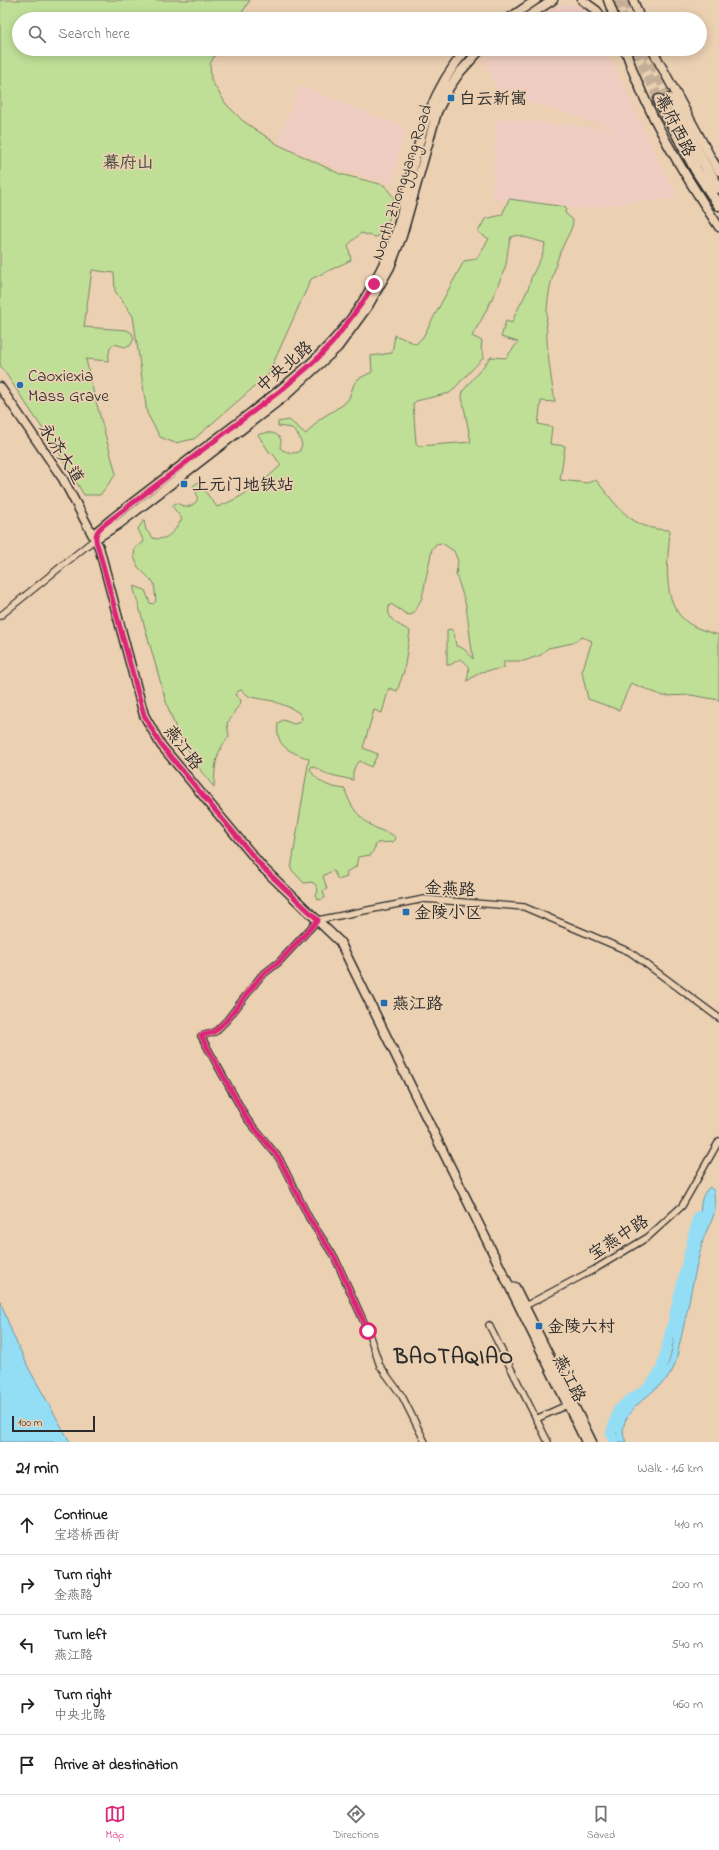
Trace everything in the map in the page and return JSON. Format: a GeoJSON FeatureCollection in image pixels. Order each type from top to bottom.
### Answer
{"type":"FeatureCollection","features":[{"type":"Feature","properties":{"kind":"highway","name":"幕府西路"},"geometry":{"type":"LineString","coordinates":[[670,99],[703,162],[719,188]]}},
{"type":"Feature","properties":{"kind":"highway","name":"幕府西路"},"geometry":{"type":"LineString","coordinates":[[659,100],[696,170],[719,205]]}},
{"type":"Feature","properties":{"kind":"main road"},"geometry":{"type":"LineString","coordinates":[[518,12],[536,0]]}},
{"type":"Feature","properties":{"kind":"main road"},"geometry":{"type":"LineString","coordinates":[[535,12],[553,0]]}},
{"type":"Feature","properties":{"kind":"main road"},"geometry":{"type":"LineString","coordinates":[[582,0],[598,12]]}},
{"type":"Feature","properties":{"kind":"main road"},"geometry":{"type":"LineString","coordinates":[[608,0],[612,12]]}},
{"type":"Feature","properties":{"kind":"main road"},"geometry":{"type":"LineString","coordinates":[[633,0],[637,12]]}},
{"type":"Feature","properties":{"kind":"main road","name":"中央北路"},"geometry":{"type":"LineString","coordinates":[[97,536],[280,391],[315,361],[333,342],[362,303],[383,265],[396,234],[422,131],[430,108],[441,84],[453,65],[461,56]]}},
{"type":"Feature","properties":{"kind":"main road","name":"North Zhongyang Road"},"geometry":{"type":"LineString","coordinates":[[97,536],[120,524],[285,396],[338,347],[368,306],[390,267],[404,228],[429,134],[437,112],[449,88],[460,72],[475,56]]}},
{"type":"Feature","properties":{"kind":"main road","name":"幕府西路"},"geometry":{"type":"LineString","coordinates":[[627,56],[643,96],[680,167],[719,227]]}},
{"type":"Feature","properties":{"kind":"main road","name":"幕府西路"},"geometry":{"type":"LineString","coordinates":[[656,56],[707,152],[719,170]]}},
{"type":"Feature","properties":{"kind":"main road","name":"永济大道"},"geometry":{"type":"LineString","coordinates":[[0,387],[64,480],[97,536]]}},
{"type":"Feature","properties":{"kind":"main road","name":"燕江路"},"geometry":{"type":"LineString","coordinates":[[97,536],[98,547],[144,715],[161,745],[263,868],[320,920],[340,942],[522,1308],[586,1442]]}},
{"type":"Feature","properties":{"kind":"main road"},"geometry":{"type":"LineString","coordinates":[[522,1308],[592,1442]]}},
{"type":"Feature","properties":{"kind":"street","name":"中央北路"},"geometry":{"type":"LineString","coordinates":[[0,616],[97,536]]}},
{"type":"Feature","properties":{"kind":"street","name":"金燕路"},"geometry":{"type":"LineString","coordinates":[[320,920],[424,898],[524,907],[630,952],[719,1018]]}},
{"type":"Feature","properties":{"kind":"street"},"geometry":{"type":"LineString","coordinates":[[320,920],[279,962],[261,976],[227,1020],[214,1032],[201,1036],[247,1119],[279,1158],[309,1218],[335,1258],[368,1331],[380,1366],[402,1396],[425,1442]]}},
{"type":"Feature","properties":{"kind":"street","name":"宝燕中路"},"geometry":{"type":"LineString","coordinates":[[522,1308],[595,1269],[648,1237],[682,1206],[719,1141]]}},
{"type":"Feature","properties":{"kind":"street"},"geometry":{"type":"LineString","coordinates":[[489,1325],[548,1442]]}},
{"type":"Feature","properties":{"kind":"street"},"geometry":{"type":"LineString","coordinates":[[536,1419],[567,1405]]}},
{"type":"Feature","properties":{"kind":"shaded area"},"geometry":{"type":"Polygon","coordinates":[[[564,4],[577,5],[587,12],[546,12],[554,7],[564,4]]]}},
{"type":"Feature","properties":{"kind":"shaded area"},"geometry":{"type":"Polygon","coordinates":[[[489,56],[609,56],[677,198],[575,209],[560,204],[492,200],[496,118],[619,130],[499,93],[484,60],[489,56]]]}},
{"type":"Feature","properties":{"kind":"shaded area"},"geometry":{"type":"Polygon","coordinates":[[[300,86],[406,128],[399,151],[393,184],[340,170],[277,144],[300,86]]]}},
{"type":"Feature","properties":{"kind":"green space","name":"幕府山"},"geometry":{"type":"Polygon","coordinates":[[[0,0],[250,0],[242,12],[12,12],[12,56],[214,56],[210,64],[211,80],[226,104],[243,121],[277,144],[340,174],[384,185],[394,198],[386,232],[376,237],[361,233],[348,245],[351,260],[311,279],[268,375],[194,439],[175,443],[160,437],[147,413],[133,316],[115,291],[114,273],[92,270],[84,327],[127,330],[132,333],[134,339],[130,346],[125,347],[114,344],[110,347],[108,361],[86,359],[91,383],[116,474],[100,495],[84,495],[59,453],[0,365],[0,0]]]}},
{"type":"Feature","properties":{"kind":"green space"},"geometry":{"type":"Polygon","coordinates":[[[509,199],[566,207],[565,213],[573,220],[571,230],[557,260],[549,291],[547,307],[548,354],[555,402],[541,401],[538,424],[552,427],[550,444],[565,446],[560,480],[587,483],[596,480],[619,508],[635,521],[645,526],[670,530],[667,567],[669,592],[673,604],[679,614],[688,623],[699,629],[719,635],[719,700],[691,695],[663,696],[631,683],[619,710],[588,699],[582,672],[592,641],[582,637],[573,643],[548,648],[541,655],[524,661],[504,661],[504,668],[481,672],[467,681],[468,666],[464,661],[460,659],[450,665],[447,665],[447,630],[451,629],[454,633],[456,646],[464,649],[473,659],[466,605],[456,574],[458,561],[454,551],[442,543],[436,544],[432,549],[422,598],[413,614],[408,615],[391,604],[389,606],[392,619],[410,631],[404,671],[397,691],[389,688],[382,713],[374,710],[363,748],[378,754],[371,767],[360,761],[358,762],[354,769],[353,780],[327,774],[312,766],[310,769],[317,778],[325,784],[345,789],[350,802],[362,819],[374,827],[391,834],[396,839],[393,842],[377,843],[371,855],[358,857],[356,867],[346,872],[347,877],[338,880],[333,870],[323,876],[327,889],[323,891],[325,898],[318,900],[316,895],[318,892],[317,886],[312,882],[304,883],[291,869],[309,759],[286,748],[279,738],[278,732],[278,723],[283,720],[294,724],[300,722],[302,718],[299,713],[291,708],[273,701],[250,697],[241,690],[237,692],[235,695],[241,700],[240,705],[227,723],[229,736],[218,754],[215,766],[214,787],[201,771],[177,731],[167,705],[134,589],[134,586],[145,590],[150,603],[153,604],[156,601],[154,583],[138,567],[134,556],[135,548],[144,542],[138,529],[144,520],[146,530],[153,538],[158,539],[167,537],[177,527],[182,519],[172,506],[176,503],[186,507],[194,504],[197,500],[197,493],[193,486],[198,482],[217,507],[243,495],[259,484],[281,465],[273,454],[270,453],[258,435],[263,433],[275,434],[281,439],[280,448],[286,452],[299,452],[302,445],[299,436],[292,428],[278,426],[278,422],[289,420],[306,434],[320,419],[344,404],[349,398],[354,384],[358,379],[372,372],[371,356],[392,353],[395,335],[416,344],[423,337],[464,261],[476,259],[489,239],[478,232],[485,219],[502,215],[509,199]],[[517,235],[511,237],[505,268],[490,303],[472,336],[482,341],[481,348],[484,357],[450,393],[416,401],[413,404],[416,443],[419,446],[471,442],[462,397],[463,391],[491,357],[506,358],[518,342],[501,337],[506,321],[512,323],[529,287],[532,276],[542,255],[545,243],[517,235]]]}},
{"type":"Feature","properties":{"kind":"water"},"geometry":{"type":"Polygon","coordinates":[[[710,1187],[714,1191],[715,1209],[712,1221],[704,1236],[675,1365],[665,1381],[638,1404],[630,1413],[625,1422],[623,1432],[626,1442],[618,1442],[616,1429],[624,1408],[659,1377],[669,1362],[676,1321],[702,1199],[710,1187]]]}},
{"type":"Feature","properties":{"kind":"water"},"geometry":{"type":"Polygon","coordinates":[[[0,1301],[13,1335],[29,1369],[70,1442],[0,1442],[0,1301]]]}},
{"type":"Feature","properties":{"kind":"waterway"},"geometry":{"type":"LineString","coordinates":[[614,1442],[611,1433],[618,1410],[628,1401],[648,1388],[661,1370],[698,1216]]}},
{"type":"Feature","properties":{"kind":"tunnel"},"geometry":{"type":"LineString","coordinates":[[617,0],[621,12]]}},
{"type":"Feature","properties":{"kind":"tunnel"},"geometry":{"type":"LineString","coordinates":[[627,0],[631,12]]}},
{"type":"Feature","properties":{"kind":"tunnel"},"geometry":{"type":"LineString","coordinates":[[638,56],[659,100]]}},
{"type":"Feature","properties":{"kind":"tunnel"},"geometry":{"type":"LineString","coordinates":[[648,56],[670,99]]}},
{"type":"Feature","properties":{"kind":"place","name":"白云新寓"},"geometry":{"type":"Point","coordinates":[451,98]}},
{"type":"Feature","properties":{"kind":"place","name":"Caoxiexia Mass Grave"},"geometry":{"type":"Point","coordinates":[20,385]}},
{"type":"Feature","properties":{"kind":"place","name":"上元门地铁站"},"geometry":{"type":"Point","coordinates":[184,484]}},
{"type":"Feature","properties":{"kind":"place","name":"金陵小区"},"geometry":{"type":"Point","coordinates":[406,912]}},
{"type":"Feature","properties":{"kind":"place","name":"燕江路"},"geometry":{"type":"Point","coordinates":[384,1003]}},
{"type":"Feature","properties":{"kind":"place","name":"金陵六村"},"geometry":{"type":"Point","coordinates":[539,1326]}},
{"type":"Feature","properties":{"kind":"district","name":"BAOTAQIAO"},"geometry":{"type":"Point","coordinates":[454,1356]}},
{"type":"Feature","properties":{"kind":"route"},"geometry":{"type":"LineString","coordinates":[[368,1331],[335,1258],[309,1218],[279,1158],[247,1119],[201,1036],[214,1032],[227,1020],[261,976],[279,962],[318,920],[263,868],[161,745],[144,715],[95,539],[96,532],[113,518],[280,391],[315,361],[333,342],[374,284]]}}]}
